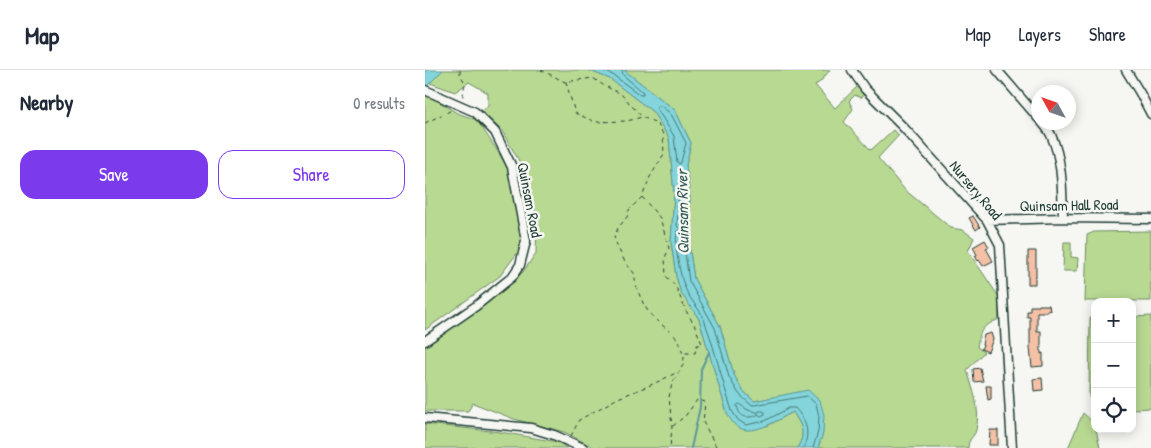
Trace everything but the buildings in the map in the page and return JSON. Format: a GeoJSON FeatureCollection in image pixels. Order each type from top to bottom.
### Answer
{"type":"FeatureCollection","features":[{"type":"Feature","properties":{"kind":"street","name":"Nursery Road"},"geometry":{"type":"LineString","coordinates":[[852,70],[865,89],[905,128],[987,220],[1000,246],[1012,448]]}},
{"type":"Feature","properties":{"kind":"street"},"geometry":{"type":"LineString","coordinates":[[1126,70],[1141,93],[1151,114]]}},
{"type":"Feature","properties":{"kind":"street"},"geometry":{"type":"LineString","coordinates":[[1001,71],[1031,109]]}},
{"type":"Feature","properties":{"kind":"street","name":"Quinsam Road"},"geometry":{"type":"LineString","coordinates":[[425,90],[475,112],[495,132],[512,167],[526,240],[520,265],[512,277],[476,306],[425,341]]}},
{"type":"Feature","properties":{"kind":"street"},"geometry":{"type":"LineString","coordinates":[[1049,130],[1058,156],[1063,218]]}},
{"type":"Feature","properties":{"kind":"street","name":"Quinsam Hall Road"},"geometry":{"type":"LineString","coordinates":[[987,220],[1063,218],[1151,219]]}},
{"type":"Feature","properties":{"kind":"street"},"geometry":{"type":"LineString","coordinates":[[425,418],[531,428],[554,435],[583,448]]}},
{"type":"Feature","properties":{"kind":"path"},"geometry":{"type":"LineString","coordinates":[[541,70],[565,82],[593,78],[621,94],[642,117],[657,123],[663,134],[665,154],[650,177],[642,197],[629,210],[627,217],[618,228],[614,237],[625,262],[634,273],[637,289],[643,303],[649,313],[679,340],[683,353],[683,365],[672,384],[669,397],[672,426],[671,448]]}},
{"type":"Feature","properties":{"kind":"path"},"geometry":{"type":"LineString","coordinates":[[565,82],[575,113],[595,122],[627,121],[642,117]]}},
{"type":"Feature","properties":{"kind":"path"},"geometry":{"type":"LineString","coordinates":[[642,197],[660,218],[669,248],[665,258],[666,276],[676,287],[702,344],[697,345],[695,353],[683,353]]}},
{"type":"Feature","properties":{"kind":"path"},"geometry":{"type":"LineString","coordinates":[[569,441],[579,420],[618,398],[679,372]]}},
{"type":"Feature","properties":{"kind":"path"},"geometry":{"type":"LineString","coordinates":[[672,426],[686,415],[697,400],[705,402],[703,422],[717,448]]}},
{"type":"Feature","properties":{"kind":"green space"},"geometry":{"type":"Polygon","coordinates":[[[443,70],[588,70],[610,79],[653,112],[669,138],[674,194],[671,242],[676,276],[681,293],[699,319],[727,413],[767,426],[793,412],[802,429],[802,438],[797,448],[595,448],[564,432],[514,419],[473,403],[468,411],[425,411],[425,344],[478,308],[523,272],[536,253],[537,221],[523,168],[502,131],[482,112],[488,105],[488,93],[469,82],[455,92],[430,83],[443,70]]]}},
{"type":"Feature","properties":{"kind":"green space"},"geometry":{"type":"Polygon","coordinates":[[[624,70],[830,70],[815,85],[835,108],[859,85],[865,93],[861,98],[855,95],[849,101],[853,109],[844,122],[871,150],[893,130],[899,135],[878,158],[905,190],[951,228],[963,230],[974,238],[968,251],[999,297],[999,319],[989,324],[981,332],[977,347],[984,352],[967,370],[976,400],[978,415],[976,430],[969,442],[968,448],[818,448],[823,433],[808,391],[754,401],[743,391],[734,375],[720,326],[694,279],[687,231],[690,199],[686,165],[691,143],[675,110],[624,70]]]}},
{"type":"Feature","properties":{"kind":"green space"},"geometry":{"type":"Polygon","coordinates":[[[425,93],[457,113],[477,120],[506,164],[522,214],[521,248],[500,276],[425,330],[425,93]]]}},
{"type":"Feature","properties":{"kind":"green space"},"geometry":{"type":"Polygon","coordinates":[[[1151,231],[1151,301],[1136,301],[1136,298],[1091,298],[1091,301],[1085,301],[1087,235],[1094,232],[1151,231]]]}},
{"type":"Feature","properties":{"kind":"green space"},"geometry":{"type":"Polygon","coordinates":[[[1064,242],[1071,242],[1071,257],[1078,258],[1077,271],[1063,271],[1064,242]]]}},
{"type":"Feature","properties":{"kind":"green space"},"geometry":{"type":"Polygon","coordinates":[[[1151,316],[1151,408],[1136,409],[1136,317],[1151,316]]]}},
{"type":"Feature","properties":{"kind":"green space"},"geometry":{"type":"Polygon","coordinates":[[[1090,318],[1091,318],[1091,402],[1089,396],[1090,318]]]}},
{"type":"Feature","properties":{"kind":"green space"},"geometry":{"type":"Polygon","coordinates":[[[1083,413],[1091,420],[1091,433],[1097,433],[1100,448],[1068,448],[1083,413]]]}},
{"type":"Feature","properties":{"kind":"green space"},"geometry":{"type":"Polygon","coordinates":[[[425,424],[500,432],[558,442],[567,448],[425,448],[425,424]]]}},
{"type":"Feature","properties":{"kind":"water"},"geometry":{"type":"Polygon","coordinates":[[[425,70],[443,70],[425,88],[425,70]]]}},
{"type":"Feature","properties":{"kind":"water","name":"Quinsam River"},"geometry":{"type":"Polygon","coordinates":[[[588,70],[624,70],[675,110],[691,143],[686,165],[690,199],[687,231],[694,279],[720,326],[734,375],[743,391],[754,401],[808,390],[820,401],[824,415],[823,433],[818,448],[797,448],[802,438],[802,429],[793,412],[771,424],[755,429],[747,430],[740,428],[731,420],[727,413],[699,319],[681,293],[676,276],[671,242],[674,194],[669,138],[653,112],[610,79],[588,70]]]}},
{"type":"Feature","properties":{"kind":"waterway"},"geometry":{"type":"LineString","coordinates":[[691,448],[700,407],[701,369],[709,352]]}}]}
